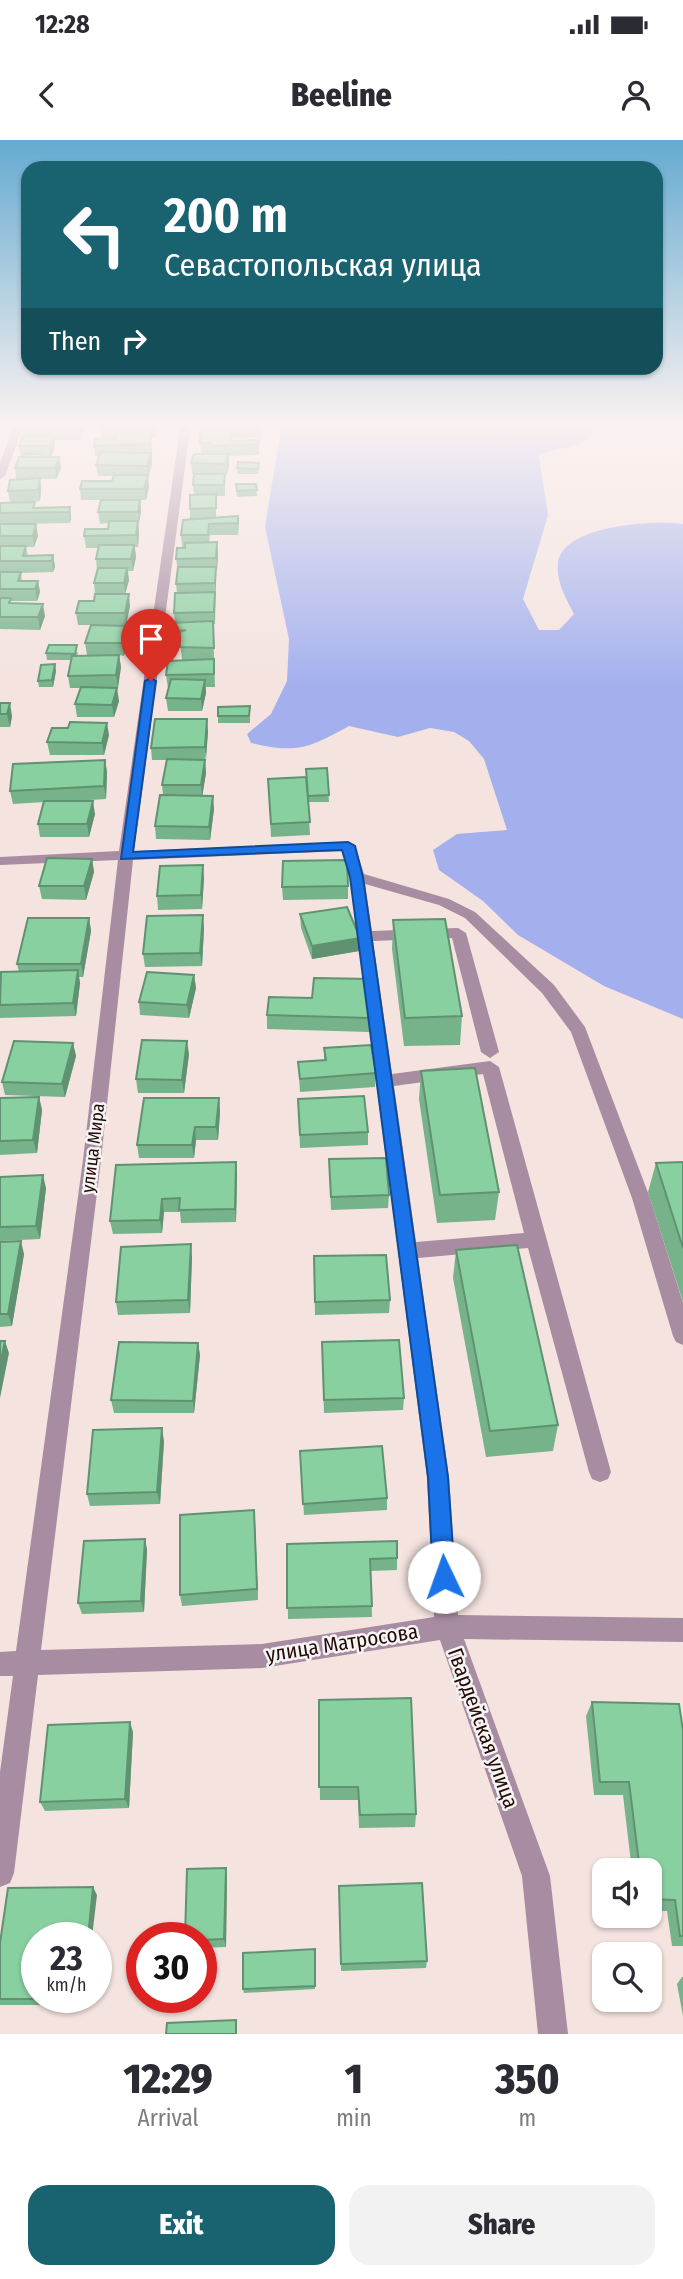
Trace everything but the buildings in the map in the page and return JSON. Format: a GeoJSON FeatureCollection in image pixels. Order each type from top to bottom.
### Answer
{"type":"FeatureCollection","features":[{"type":"Feature","properties":{"kind":"street","name":"улица Мира"},"geometry":{"type":"LineString","coordinates":[[0,1873],[92,1160],[125,857],[174,510]]}},
{"type":"Feature","properties":{"kind":"street","name":"Гвардейская улица"},"geometry":{"type":"LineString","coordinates":[[125,857],[348,846],[356,877],[438,1477],[447,1627],[536,1876],[553,2034]]}},
{"type":"Feature","properties":{"kind":"street"},"geometry":{"type":"LineString","coordinates":[[0,861],[125,857]]}},
{"type":"Feature","properties":{"kind":"street"},"geometry":{"type":"LineString","coordinates":[[356,877],[444,902],[470,915],[548,989],[579,1031],[641,1198],[683,1336]]}},
{"type":"Feature","properties":{"kind":"street"},"geometry":{"type":"LineString","coordinates":[[364,936],[458,933],[490,1052]]}},
{"type":"Feature","properties":{"kind":"street"},"geometry":{"type":"LineString","coordinates":[[384,1081],[490,1067],[600,1472]]}},
{"type":"Feature","properties":{"kind":"street"},"geometry":{"type":"LineString","coordinates":[[407,1251],[535,1240]]}},
{"type":"Feature","properties":{"kind":"street","name":"улица Матросова"},"geometry":{"type":"LineString","coordinates":[[0,1664],[262,1656],[447,1627],[683,1630]]}},
{"type":"Feature","properties":{"kind":"shaded area"},"geometry":{"type":"Polygon","coordinates":[[[268,510],[547,510],[523,599],[539,630],[559,630],[574,614],[562,590],[558,563],[564,550],[575,540],[611,528],[652,523],[683,524],[683,1019],[604,986],[518,935],[483,901],[439,870],[433,850],[457,834],[507,830],[484,759],[469,741],[454,732],[430,728],[398,737],[349,726],[302,747],[280,748],[251,743],[247,734],[271,714],[287,681],[289,639],[265,527],[268,510]]]}},
{"type":"Feature","properties":{"kind":"route"},"geometry":{"type":"LineString","coordinates":[[151,681],[125,857],[348,846],[356,877],[438,1477],[444,1577]]}}]}
